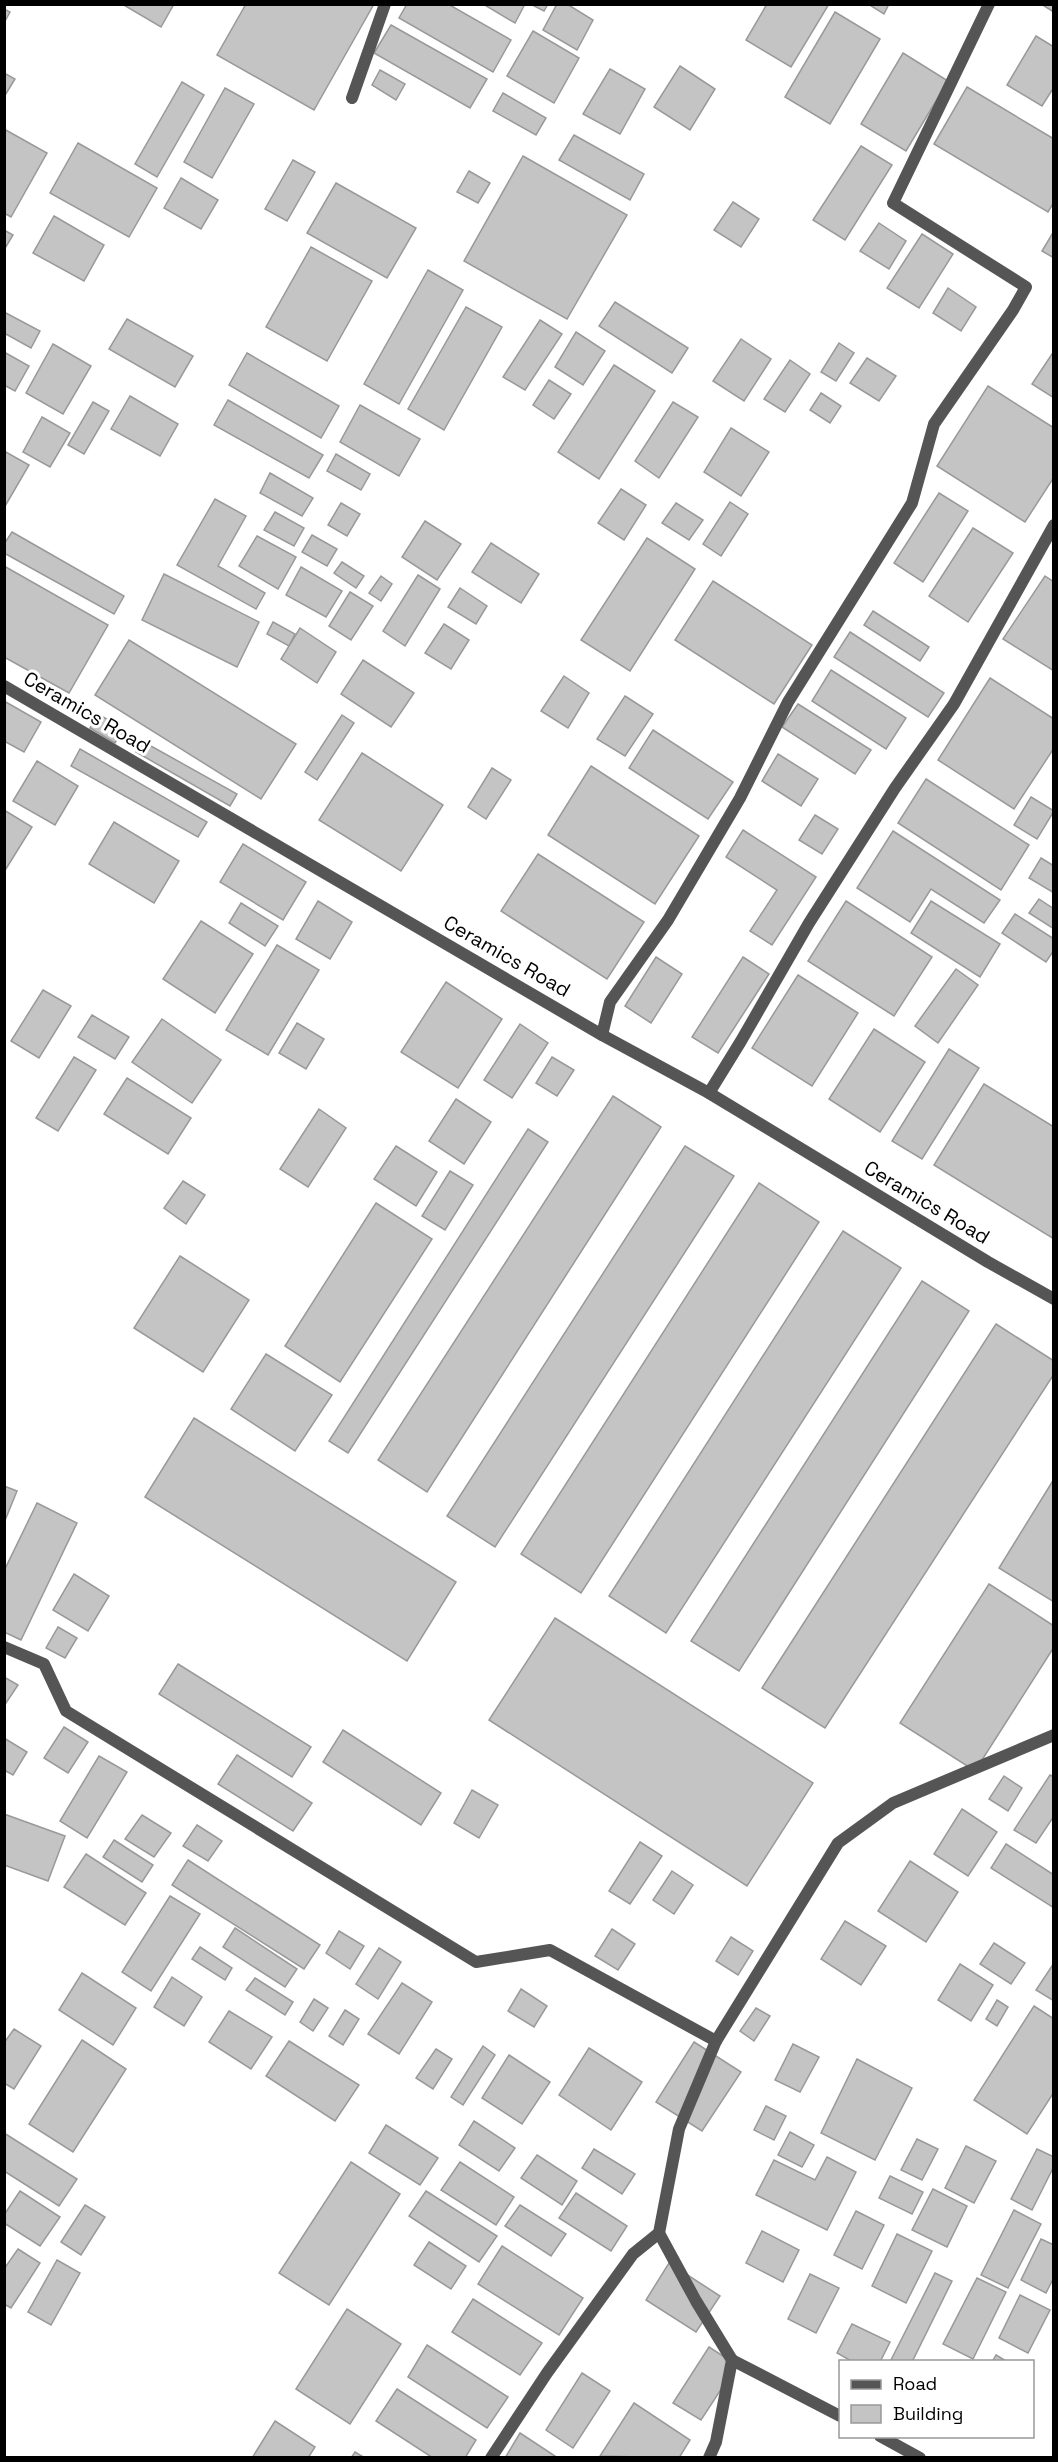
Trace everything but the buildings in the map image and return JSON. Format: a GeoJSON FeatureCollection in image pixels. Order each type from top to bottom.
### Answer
{"type":"FeatureCollection","features":[{"type":"Feature","properties":{"kind":"street"},"geometry":{"type":"LineString","coordinates":[[351,98],[385,4]]}},
{"type":"Feature","properties":{"kind":"street"},"geometry":{"type":"LineString","coordinates":[[602,1035],[610,1002],[668,920],[740,798],[788,702],[912,503],[934,424],[1013,310],[1026,287],[893,203],[989,4]]}},
{"type":"Feature","properties":{"kind":"street"},"geometry":{"type":"LineString","coordinates":[[710,1093],[808,923],[895,788],[954,704],[1053,525]]}},
{"type":"Feature","properties":{"kind":"street","name":"Ceramics Road"},"geometry":{"type":"LineString","coordinates":[[4,686],[602,1035],[710,1093],[988,1263],[1053,1299]]}},
{"type":"Feature","properties":{"kind":"street"},"geometry":{"type":"LineString","coordinates":[[4,1647],[44,1664],[66,1711],[476,1962],[550,1950],[716,2041]]}},
{"type":"Feature","properties":{"kind":"street"},"geometry":{"type":"LineString","coordinates":[[839,2415],[732,2360],[696,2301],[659,2233],[679,2129],[716,2041],[838,1843],[893,1803],[1053,1735]]}},
{"type":"Feature","properties":{"kind":"street"},"geometry":{"type":"LineString","coordinates":[[491,2457],[547,2373],[633,2254],[659,2233]]}},
{"type":"Feature","properties":{"kind":"street"},"geometry":{"type":"LineString","coordinates":[[709,2457],[716,2442],[732,2360]]}},
{"type":"Feature","properties":{"kind":"street"},"geometry":{"type":"LineString","coordinates":[[884,2438],[921,2457]]}}]}
